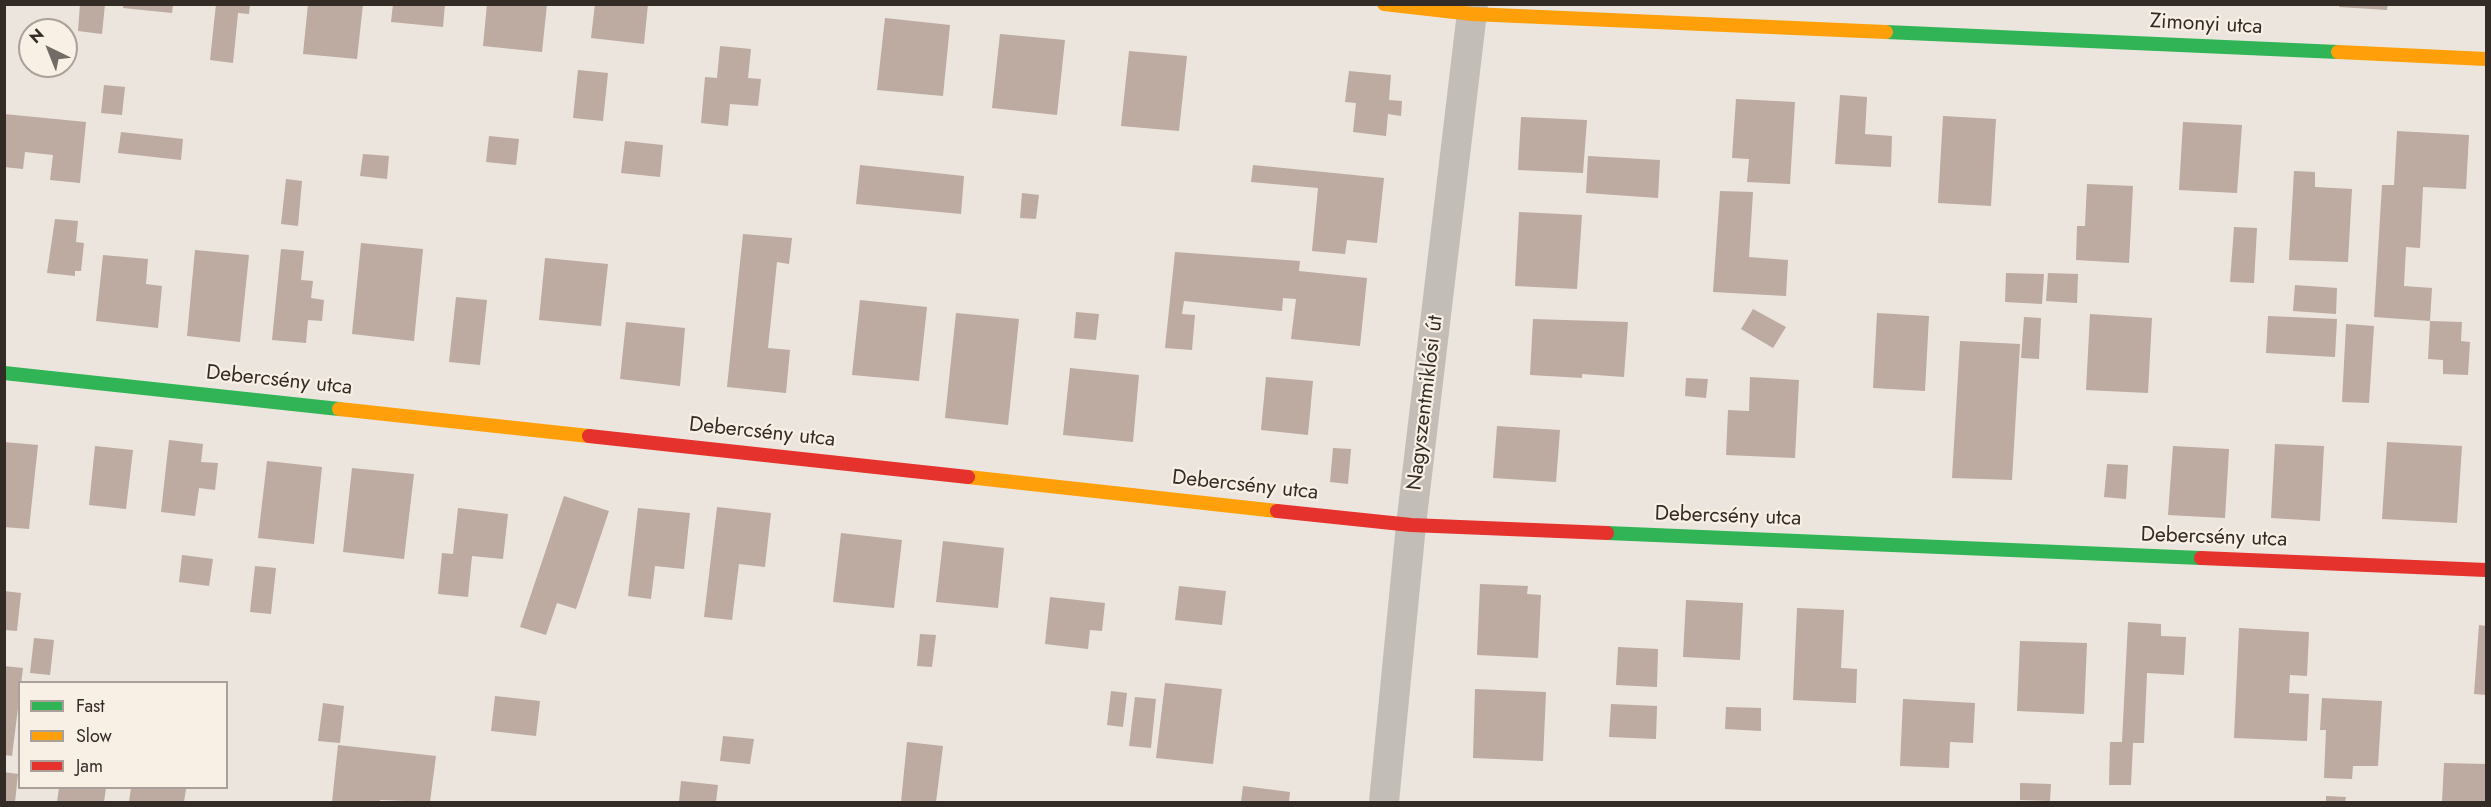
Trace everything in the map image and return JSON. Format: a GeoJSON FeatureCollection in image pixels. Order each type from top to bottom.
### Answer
{"type":"FeatureCollection","features":[{"type":"Feature","properties":{"kind":"street","name":"Zimonyi utca"},"geometry":{"type":"LineString","coordinates":[[1384,4],[2487,59]]}},
{"type":"Feature","properties":{"kind":"street","name":"Nagyszentmiklósi út"},"geometry":{"type":"LineString","coordinates":[[1384,802],[1412,525],[1472,9]]}},
{"type":"Feature","properties":{"kind":"street","name":"Debercsény utca"},"geometry":{"type":"LineString","coordinates":[[4,372],[1412,525],[2487,570]]}},
{"type":"Feature","properties":{"kind":"building"},"geometry":{"type":"Polygon","coordinates":[[[80,4],[105,4],[102,34],[78,31],[80,4]]]}},
{"type":"Feature","properties":{"kind":"building"},"geometry":{"type":"Polygon","coordinates":[[[124,4],[173,4],[172,13],[123,8],[124,4]]]}},
{"type":"Feature","properties":{"kind":"building"},"geometry":{"type":"Polygon","coordinates":[[[216,4],[250,4],[249,14],[238,13],[233,63],[210,60],[216,4]]]}},
{"type":"Feature","properties":{"kind":"building"},"geometry":{"type":"Polygon","coordinates":[[[308,4],[363,4],[357,59],[303,54],[308,4]]]}},
{"type":"Feature","properties":{"kind":"building"},"geometry":{"type":"Polygon","coordinates":[[[393,4],[445,4],[443,27],[391,22],[393,4]]]}},
{"type":"Feature","properties":{"kind":"building"},"geometry":{"type":"Polygon","coordinates":[[[487,4],[547,4],[542,52],[483,46],[487,4]]]}},
{"type":"Feature","properties":{"kind":"building"},"geometry":{"type":"Polygon","coordinates":[[[595,4],[648,4],[644,44],[591,38],[595,4]]]}},
{"type":"Feature","properties":{"kind":"building"},"geometry":{"type":"Polygon","coordinates":[[[2340,4],[2388,4],[2387,10],[2339,7],[2340,4]]]}},
{"type":"Feature","properties":{"kind":"building"},"geometry":{"type":"Polygon","coordinates":[[[885,18],[950,25],[943,96],[877,90],[885,18]]]}},
{"type":"Feature","properties":{"kind":"building"},"geometry":{"type":"Polygon","coordinates":[[[1000,34],[1065,40],[1057,115],[992,108],[1000,34]]]}},
{"type":"Feature","properties":{"kind":"building"},"geometry":{"type":"Polygon","coordinates":[[[720,46],[751,49],[748,78],[761,79],[758,106],[730,104],[728,126],[701,123],[705,77],[717,78],[720,46]]]}},
{"type":"Feature","properties":{"kind":"building"},"geometry":{"type":"Polygon","coordinates":[[[1129,51],[1187,56],[1179,131],[1121,126],[1129,51]]]}},
{"type":"Feature","properties":{"kind":"building"},"geometry":{"type":"Polygon","coordinates":[[[578,70],[608,73],[603,121],[573,118],[578,70]]]}},
{"type":"Feature","properties":{"kind":"building"},"geometry":{"type":"Polygon","coordinates":[[[1349,71],[1391,75],[1389,100],[1402,101],[1401,116],[1388,114],[1386,136],[1353,132],[1356,103],[1345,102],[1349,71]]]}},
{"type":"Feature","properties":{"kind":"building"},"geometry":{"type":"Polygon","coordinates":[[[104,85],[125,87],[122,115],[101,113],[104,85]]]}},
{"type":"Feature","properties":{"kind":"building"},"geometry":{"type":"Polygon","coordinates":[[[1840,95],[1867,97],[1865,134],[1892,136],[1891,167],[1835,164],[1840,95]]]}},
{"type":"Feature","properties":{"kind":"building"},"geometry":{"type":"Polygon","coordinates":[[[1736,99],[1795,102],[1790,184],[1747,182],[1749,159],[1732,158],[1736,99]]]}},
{"type":"Feature","properties":{"kind":"building"},"geometry":{"type":"Polygon","coordinates":[[[4,114],[86,122],[80,183],[50,180],[53,155],[25,152],[23,169],[4,167],[4,114]]]}},
{"type":"Feature","properties":{"kind":"building"},"geometry":{"type":"Polygon","coordinates":[[[1943,116],[1996,119],[1991,206],[1938,203],[1943,116]]]}},
{"type":"Feature","properties":{"kind":"building"},"geometry":{"type":"Polygon","coordinates":[[[1521,117],[1587,120],[1583,173],[1518,170],[1521,117]]]}},
{"type":"Feature","properties":{"kind":"building"},"geometry":{"type":"Polygon","coordinates":[[[2183,122],[2242,125],[2237,193],[2179,190],[2183,122]]]}},
{"type":"Feature","properties":{"kind":"building"},"geometry":{"type":"Polygon","coordinates":[[[2397,131],[2469,135],[2466,189],[2423,187],[2420,248],[2406,247],[2404,286],[2432,288],[2430,321],[2374,317],[2382,185],[2394,185],[2397,131]]]}},
{"type":"Feature","properties":{"kind":"building"},"geometry":{"type":"Polygon","coordinates":[[[121,132],[183,139],[181,160],[118,153],[121,132]]]}},
{"type":"Feature","properties":{"kind":"building"},"geometry":{"type":"Polygon","coordinates":[[[489,136],[519,139],[516,165],[486,162],[489,136]]]}},
{"type":"Feature","properties":{"kind":"building"},"geometry":{"type":"Polygon","coordinates":[[[625,141],[663,145],[660,177],[621,173],[625,141]]]}},
{"type":"Feature","properties":{"kind":"building"},"geometry":{"type":"Polygon","coordinates":[[[363,154],[389,156],[387,179],[360,176],[363,154]]]}},
{"type":"Feature","properties":{"kind":"building"},"geometry":{"type":"Polygon","coordinates":[[[1588,156],[1660,160],[1658,198],[1586,193],[1588,156]]]}},
{"type":"Feature","properties":{"kind":"building"},"geometry":{"type":"Polygon","coordinates":[[[860,165],[964,176],[961,214],[856,204],[860,165]]]}},
{"type":"Feature","properties":{"kind":"building"},"geometry":{"type":"Polygon","coordinates":[[[1253,165],[1384,178],[1377,243],[1347,240],[1345,254],[1312,251],[1318,188],[1251,182],[1253,165]]]}},
{"type":"Feature","properties":{"kind":"building"},"geometry":{"type":"Polygon","coordinates":[[[2294,171],[2315,172],[2315,187],[2352,189],[2348,262],[2289,260],[2294,171]]]}},
{"type":"Feature","properties":{"kind":"building"},"geometry":{"type":"Polygon","coordinates":[[[286,179],[302,181],[298,226],[281,224],[286,179]]]}},
{"type":"Feature","properties":{"kind":"building"},"geometry":{"type":"Polygon","coordinates":[[[2087,184],[2133,186],[2129,263],[2076,260],[2077,226],[2085,226],[2087,184]]]}},
{"type":"Feature","properties":{"kind":"building"},"geometry":{"type":"Polygon","coordinates":[[[1720,191],[1753,192],[1749,257],[1788,260],[1786,296],[1713,292],[1720,191]]]}},
{"type":"Feature","properties":{"kind":"building"},"geometry":{"type":"Polygon","coordinates":[[[1022,193],[1039,195],[1036,219],[1020,218],[1022,193]]]}},
{"type":"Feature","properties":{"kind":"building"},"geometry":{"type":"Polygon","coordinates":[[[1519,212],[1582,215],[1577,289],[1515,286],[1519,212]]]}},
{"type":"Feature","properties":{"kind":"building"},"geometry":{"type":"Polygon","coordinates":[[[55,219],[78,221],[76,242],[84,243],[81,271],[75,271],[75,276],[47,273],[55,219]]]}},
{"type":"Feature","properties":{"kind":"building"},"geometry":{"type":"Polygon","coordinates":[[[2234,227],[2257,228],[2254,283],[2230,282],[2234,227]]]}},
{"type":"Feature","properties":{"kind":"building"},"geometry":{"type":"Polygon","coordinates":[[[743,234],[792,238],[789,264],[777,262],[768,348],[790,350],[786,393],[727,387],[743,234]]]}},
{"type":"Feature","properties":{"kind":"building"},"geometry":{"type":"Polygon","coordinates":[[[361,243],[423,249],[414,341],[352,334],[361,243]]]}},
{"type":"Feature","properties":{"kind":"building"},"geometry":{"type":"Polygon","coordinates":[[[281,249],[304,251],[301,280],[313,281],[311,298],[324,300],[322,321],[308,320],[306,343],[272,340],[281,249]]]}},
{"type":"Feature","properties":{"kind":"building"},"geometry":{"type":"Polygon","coordinates":[[[195,250],[249,255],[240,342],[187,336],[195,250]]]}},
{"type":"Feature","properties":{"kind":"building"},"geometry":{"type":"Polygon","coordinates":[[[1175,252],[1300,261],[1299,271],[1367,278],[1360,346],[1291,339],[1296,299],[1283,298],[1282,311],[1184,301],[1182,314],[1195,315],[1192,350],[1165,348],[1175,252]]]}},
{"type":"Feature","properties":{"kind":"building"},"geometry":{"type":"Polygon","coordinates":[[[103,255],[148,259],[146,284],[162,286],[158,328],[96,321],[103,255]]]}},
{"type":"Feature","properties":{"kind":"building"},"geometry":{"type":"Polygon","coordinates":[[[545,258],[608,264],[601,326],[539,320],[545,258]]]}},
{"type":"Feature","properties":{"kind":"building"},"geometry":{"type":"Polygon","coordinates":[[[2006,273],[2044,274],[2042,304],[2005,302],[2006,273]]]}},
{"type":"Feature","properties":{"kind":"building"},"geometry":{"type":"Polygon","coordinates":[[[2048,273],[2078,274],[2077,303],[2046,301],[2048,273]]]}},
{"type":"Feature","properties":{"kind":"building"},"geometry":{"type":"Polygon","coordinates":[[[2295,285],[2337,288],[2336,314],[2293,311],[2295,285]]]}},
{"type":"Feature","properties":{"kind":"building"},"geometry":{"type":"Polygon","coordinates":[[[456,297],[487,300],[480,365],[449,362],[456,297]]]}},
{"type":"Feature","properties":{"kind":"building"},"geometry":{"type":"Polygon","coordinates":[[[860,300],[927,307],[919,381],[852,375],[860,300]]]}},
{"type":"Feature","properties":{"kind":"building"},"geometry":{"type":"Polygon","coordinates":[[[1753,309],[1786,327],[1773,348],[1741,329],[1753,309]]]}},
{"type":"Feature","properties":{"kind":"building"},"geometry":{"type":"Polygon","coordinates":[[[1076,312],[1099,314],[1096,340],[1074,338],[1076,312]]]}},
{"type":"Feature","properties":{"kind":"building"},"geometry":{"type":"Polygon","coordinates":[[[956,313],[1019,319],[1008,425],[945,418],[956,313]]]}},
{"type":"Feature","properties":{"kind":"building"},"geometry":{"type":"Polygon","coordinates":[[[1877,313],[1929,316],[1925,391],[1873,388],[1877,313]]]}},
{"type":"Feature","properties":{"kind":"building"},"geometry":{"type":"Polygon","coordinates":[[[2090,314],[2152,318],[2148,393],[2086,390],[2090,314]]]}},
{"type":"Feature","properties":{"kind":"building"},"geometry":{"type":"Polygon","coordinates":[[[2268,316],[2337,319],[2335,357],[2266,353],[2268,316]]]}},
{"type":"Feature","properties":{"kind":"building"},"geometry":{"type":"Polygon","coordinates":[[[2024,317],[2041,318],[2039,359],[2021,358],[2024,317]]]}},
{"type":"Feature","properties":{"kind":"building"},"geometry":{"type":"Polygon","coordinates":[[[1533,319],[1628,322],[1624,377],[1582,374],[1582,378],[1530,375],[1533,319]]]}},
{"type":"Feature","properties":{"kind":"building"},"geometry":{"type":"Polygon","coordinates":[[[2430,321],[2462,322],[2461,341],[2470,342],[2468,375],[2443,374],[2443,360],[2428,359],[2430,321]]]}},
{"type":"Feature","properties":{"kind":"building"},"geometry":{"type":"Polygon","coordinates":[[[626,322],[685,328],[680,386],[620,379],[626,322]]]}},
{"type":"Feature","properties":{"kind":"building"},"geometry":{"type":"Polygon","coordinates":[[[2346,324],[2374,326],[2369,403],[2342,402],[2346,324]]]}},
{"type":"Feature","properties":{"kind":"building"},"geometry":{"type":"Polygon","coordinates":[[[1960,341],[2020,344],[2012,480],[1952,478],[1960,341]]]}},
{"type":"Feature","properties":{"kind":"building"},"geometry":{"type":"Polygon","coordinates":[[[1070,368],[1139,375],[1133,442],[1063,435],[1070,368]]]}},
{"type":"Feature","properties":{"kind":"building"},"geometry":{"type":"Polygon","coordinates":[[[1266,377],[1313,381],[1308,435],[1261,430],[1266,377]]]}},
{"type":"Feature","properties":{"kind":"building"},"geometry":{"type":"Polygon","coordinates":[[[1750,377],[1799,380],[1795,458],[1726,455],[1728,410],[1749,411],[1750,377]]]}},
{"type":"Feature","properties":{"kind":"building"},"geometry":{"type":"Polygon","coordinates":[[[1686,378],[1708,379],[1706,398],[1685,396],[1686,378]]]}},
{"type":"Feature","properties":{"kind":"building"},"geometry":{"type":"Polygon","coordinates":[[[1497,426],[1560,430],[1556,482],[1493,478],[1497,426]]]}},
{"type":"Feature","properties":{"kind":"building"},"geometry":{"type":"Polygon","coordinates":[[[169,440],[203,444],[201,462],[218,463],[215,490],[199,488],[195,516],[161,512],[169,440]]]}},
{"type":"Feature","properties":{"kind":"building"},"geometry":{"type":"Polygon","coordinates":[[[4,442],[38,445],[29,529],[4,527],[4,442]]]}},
{"type":"Feature","properties":{"kind":"building"},"geometry":{"type":"Polygon","coordinates":[[[2387,442],[2462,446],[2457,523],[2382,519],[2387,442]]]}},
{"type":"Feature","properties":{"kind":"building"},"geometry":{"type":"Polygon","coordinates":[[[2275,444],[2324,446],[2320,521],[2271,518],[2275,444]]]}},
{"type":"Feature","properties":{"kind":"building"},"geometry":{"type":"Polygon","coordinates":[[[95,446],[133,450],[126,509],[89,505],[95,446]]]}},
{"type":"Feature","properties":{"kind":"building"},"geometry":{"type":"Polygon","coordinates":[[[2173,446],[2229,449],[2225,518],[2168,515],[2173,446]]]}},
{"type":"Feature","properties":{"kind":"building"},"geometry":{"type":"Polygon","coordinates":[[[1333,448],[1351,449],[1348,484],[1330,482],[1333,448]]]}},
{"type":"Feature","properties":{"kind":"building"},"geometry":{"type":"Polygon","coordinates":[[[267,461],[322,467],[314,544],[258,538],[267,461]]]}},
{"type":"Feature","properties":{"kind":"building"},"geometry":{"type":"Polygon","coordinates":[[[2107,464],[2128,465],[2126,499],[2104,497],[2107,464]]]}},
{"type":"Feature","properties":{"kind":"building"},"geometry":{"type":"Polygon","coordinates":[[[352,468],[414,474],[404,559],[343,552],[352,468]]]}},
{"type":"Feature","properties":{"kind":"building"},"geometry":{"type":"Polygon","coordinates":[[[564,496],[609,511],[576,609],[557,603],[546,635],[520,627],[564,496]]]}},
{"type":"Feature","properties":{"kind":"building"},"geometry":{"type":"Polygon","coordinates":[[[717,507],[771,513],[765,567],[739,564],[732,620],[704,617],[717,507]]]}},
{"type":"Feature","properties":{"kind":"building"},"geometry":{"type":"Polygon","coordinates":[[[458,508],[508,514],[503,559],[472,556],[468,597],[438,594],[442,553],[453,554],[458,508]]]}},
{"type":"Feature","properties":{"kind":"building"},"geometry":{"type":"Polygon","coordinates":[[[638,508],[690,513],[684,569],[655,566],[651,599],[628,596],[638,508]]]}},
{"type":"Feature","properties":{"kind":"building"},"geometry":{"type":"Polygon","coordinates":[[[841,533],[902,540],[894,608],[833,602],[841,533]]]}},
{"type":"Feature","properties":{"kind":"building"},"geometry":{"type":"Polygon","coordinates":[[[943,541],[1004,548],[998,608],[936,602],[943,541]]]}},
{"type":"Feature","properties":{"kind":"building"},"geometry":{"type":"Polygon","coordinates":[[[182,555],[213,559],[209,586],[179,582],[182,555]]]}},
{"type":"Feature","properties":{"kind":"building"},"geometry":{"type":"Polygon","coordinates":[[[255,566],[276,568],[271,614],[250,612],[255,566]]]}},
{"type":"Feature","properties":{"kind":"building"},"geometry":{"type":"Polygon","coordinates":[[[1480,584],[1528,586],[1527,594],[1541,595],[1538,658],[1477,655],[1480,584]]]}},
{"type":"Feature","properties":{"kind":"building"},"geometry":{"type":"Polygon","coordinates":[[[1179,586],[1226,591],[1222,625],[1175,620],[1179,586]]]}},
{"type":"Feature","properties":{"kind":"building"},"geometry":{"type":"Polygon","coordinates":[[[4,591],[21,593],[17,631],[4,630],[4,591]]]}},
{"type":"Feature","properties":{"kind":"building"},"geometry":{"type":"Polygon","coordinates":[[[1050,597],[1105,603],[1102,631],[1090,630],[1088,649],[1045,644],[1050,597]]]}},
{"type":"Feature","properties":{"kind":"building"},"geometry":{"type":"Polygon","coordinates":[[[1686,600],[1743,603],[1740,660],[1683,657],[1686,600]]]}},
{"type":"Feature","properties":{"kind":"building"},"geometry":{"type":"Polygon","coordinates":[[[1797,608],[1844,610],[1841,668],[1857,669],[1856,703],[1793,700],[1797,608]]]}},
{"type":"Feature","properties":{"kind":"building"},"geometry":{"type":"Polygon","coordinates":[[[2128,622],[2161,624],[2161,636],[2186,637],[2184,675],[2147,673],[2144,743],[2133,743],[2131,785],[2109,785],[2110,742],[2122,742],[2128,622]]]}},
{"type":"Feature","properties":{"kind":"building"},"geometry":{"type":"Polygon","coordinates":[[[2479,625],[2486,626],[2486,695],[2474,694],[2479,625]]]}},
{"type":"Feature","properties":{"kind":"building"},"geometry":{"type":"Polygon","coordinates":[[[2239,628],[2309,632],[2307,676],[2290,675],[2289,693],[2309,694],[2307,741],[2234,738],[2239,628]]]}},
{"type":"Feature","properties":{"kind":"building"},"geometry":{"type":"Polygon","coordinates":[[[920,634],[936,635],[932,667],[917,666],[920,634]]]}},
{"type":"Feature","properties":{"kind":"building"},"geometry":{"type":"Polygon","coordinates":[[[34,638],[54,640],[50,675],[30,673],[34,638]]]}},
{"type":"Feature","properties":{"kind":"building"},"geometry":{"type":"Polygon","coordinates":[[[2020,641],[2087,643],[2084,714],[2017,711],[2020,641]]]}},
{"type":"Feature","properties":{"kind":"building"},"geometry":{"type":"Polygon","coordinates":[[[1618,647],[1658,649],[1657,687],[1616,685],[1618,647]]]}},
{"type":"Feature","properties":{"kind":"building"},"geometry":{"type":"Polygon","coordinates":[[[4,666],[23,668],[21,681],[18,681],[18,708],[12,756],[4,755],[4,666]]]}},
{"type":"Feature","properties":{"kind":"building"},"geometry":{"type":"Polygon","coordinates":[[[1165,683],[1222,689],[1213,764],[1156,758],[1165,683]]]}},
{"type":"Feature","properties":{"kind":"building"},"geometry":{"type":"Polygon","coordinates":[[[1475,689],[1546,692],[1543,761],[1473,758],[1475,689]]]}},
{"type":"Feature","properties":{"kind":"building"},"geometry":{"type":"Polygon","coordinates":[[[1111,691],[1127,693],[1123,727],[1107,725],[1111,691]]]}},
{"type":"Feature","properties":{"kind":"building"},"geometry":{"type":"Polygon","coordinates":[[[495,696],[540,701],[536,736],[491,731],[495,696]]]}},
{"type":"Feature","properties":{"kind":"building"},"geometry":{"type":"Polygon","coordinates":[[[1135,697],[1156,699],[1151,748],[1129,746],[1135,697]]]}},
{"type":"Feature","properties":{"kind":"building"},"geometry":{"type":"Polygon","coordinates":[[[2322,698],[2382,701],[2378,766],[2353,766],[2352,779],[2324,778],[2326,730],[2320,730],[2322,698]]]}},
{"type":"Feature","properties":{"kind":"building"},"geometry":{"type":"Polygon","coordinates":[[[1903,699],[1975,703],[1973,743],[1950,742],[1949,768],[1900,766],[1903,699]]]}},
{"type":"Feature","properties":{"kind":"building"},"geometry":{"type":"Polygon","coordinates":[[[323,703],[344,706],[340,743],[318,741],[323,703]]]}},
{"type":"Feature","properties":{"kind":"building"},"geometry":{"type":"Polygon","coordinates":[[[1611,704],[1657,706],[1656,739],[1609,737],[1611,704]]]}},
{"type":"Feature","properties":{"kind":"building"},"geometry":{"type":"Polygon","coordinates":[[[1726,707],[1761,708],[1761,731],[1725,729],[1726,707]]]}},
{"type":"Feature","properties":{"kind":"building"},"geometry":{"type":"Polygon","coordinates":[[[723,736],[754,739],[750,764],[720,761],[723,736]]]}},
{"type":"Feature","properties":{"kind":"building"},"geometry":{"type":"Polygon","coordinates":[[[907,742],[943,746],[936,802],[901,802],[907,742]]]}},
{"type":"Feature","properties":{"kind":"building"},"geometry":{"type":"Polygon","coordinates":[[[338,745],[436,756],[430,802],[380,800],[380,802],[332,802],[338,745]]]}},
{"type":"Feature","properties":{"kind":"building"},"geometry":{"type":"Polygon","coordinates":[[[2444,763],[2486,764],[2486,802],[2442,802],[2444,763]]]}},
{"type":"Feature","properties":{"kind":"building"},"geometry":{"type":"Polygon","coordinates":[[[4,772],[18,774],[15,802],[4,802],[4,772]]]}},
{"type":"Feature","properties":{"kind":"building"},"geometry":{"type":"Polygon","coordinates":[[[681,781],[718,785],[716,802],[679,802],[681,781]]]}},
{"type":"Feature","properties":{"kind":"building"},"geometry":{"type":"Polygon","coordinates":[[[2020,783],[2051,784],[2050,801],[2020,800],[2020,783]]]}},
{"type":"Feature","properties":{"kind":"building"},"geometry":{"type":"Polygon","coordinates":[[[1243,786],[1290,792],[1289,802],[1241,802],[1243,786]]]}},
{"type":"Feature","properties":{"kind":"building"},"geometry":{"type":"Polygon","coordinates":[[[59,789],[106,789],[104,802],[57,802],[59,789]]]}},
{"type":"Feature","properties":{"kind":"building"},"geometry":{"type":"Polygon","coordinates":[[[131,789],[186,789],[184,802],[129,802],[131,789]]]}},
{"type":"Feature","properties":{"kind":"building"},"geometry":{"type":"Polygon","coordinates":[[[2326,796],[2346,797],[2345,802],[2326,802],[2326,796]]]}},
{"type":"Feature","properties":{"kind":"traffic: fast"},"geometry":{"type":"LineString","coordinates":[[1886,32],[2338,52]]}},
{"type":"Feature","properties":{"kind":"traffic: fast"},"geometry":{"type":"LineString","coordinates":[[4,373],[339,409]]}},
{"type":"Feature","properties":{"kind":"traffic: fast"},"geometry":{"type":"LineString","coordinates":[[1607,533],[2201,558]]}},
{"type":"Feature","properties":{"kind":"traffic: slow"},"geometry":{"type":"LineString","coordinates":[[1384,4],[1472,14],[1886,32]]}},
{"type":"Feature","properties":{"kind":"traffic: slow"},"geometry":{"type":"LineString","coordinates":[[2338,52],[2486,59]]}},
{"type":"Feature","properties":{"kind":"traffic: slow"},"geometry":{"type":"LineString","coordinates":[[339,409],[589,436]]}},
{"type":"Feature","properties":{"kind":"traffic: slow"},"geometry":{"type":"LineString","coordinates":[[968,477],[1277,511]]}},
{"type":"Feature","properties":{"kind":"traffic: jam"},"geometry":{"type":"LineString","coordinates":[[589,436],[968,477]]}},
{"type":"Feature","properties":{"kind":"traffic: jam"},"geometry":{"type":"LineString","coordinates":[[1277,511],[1411,525],[1607,533]]}},
{"type":"Feature","properties":{"kind":"traffic: jam"},"geometry":{"type":"LineString","coordinates":[[2201,558],[2486,570]]}}]}
